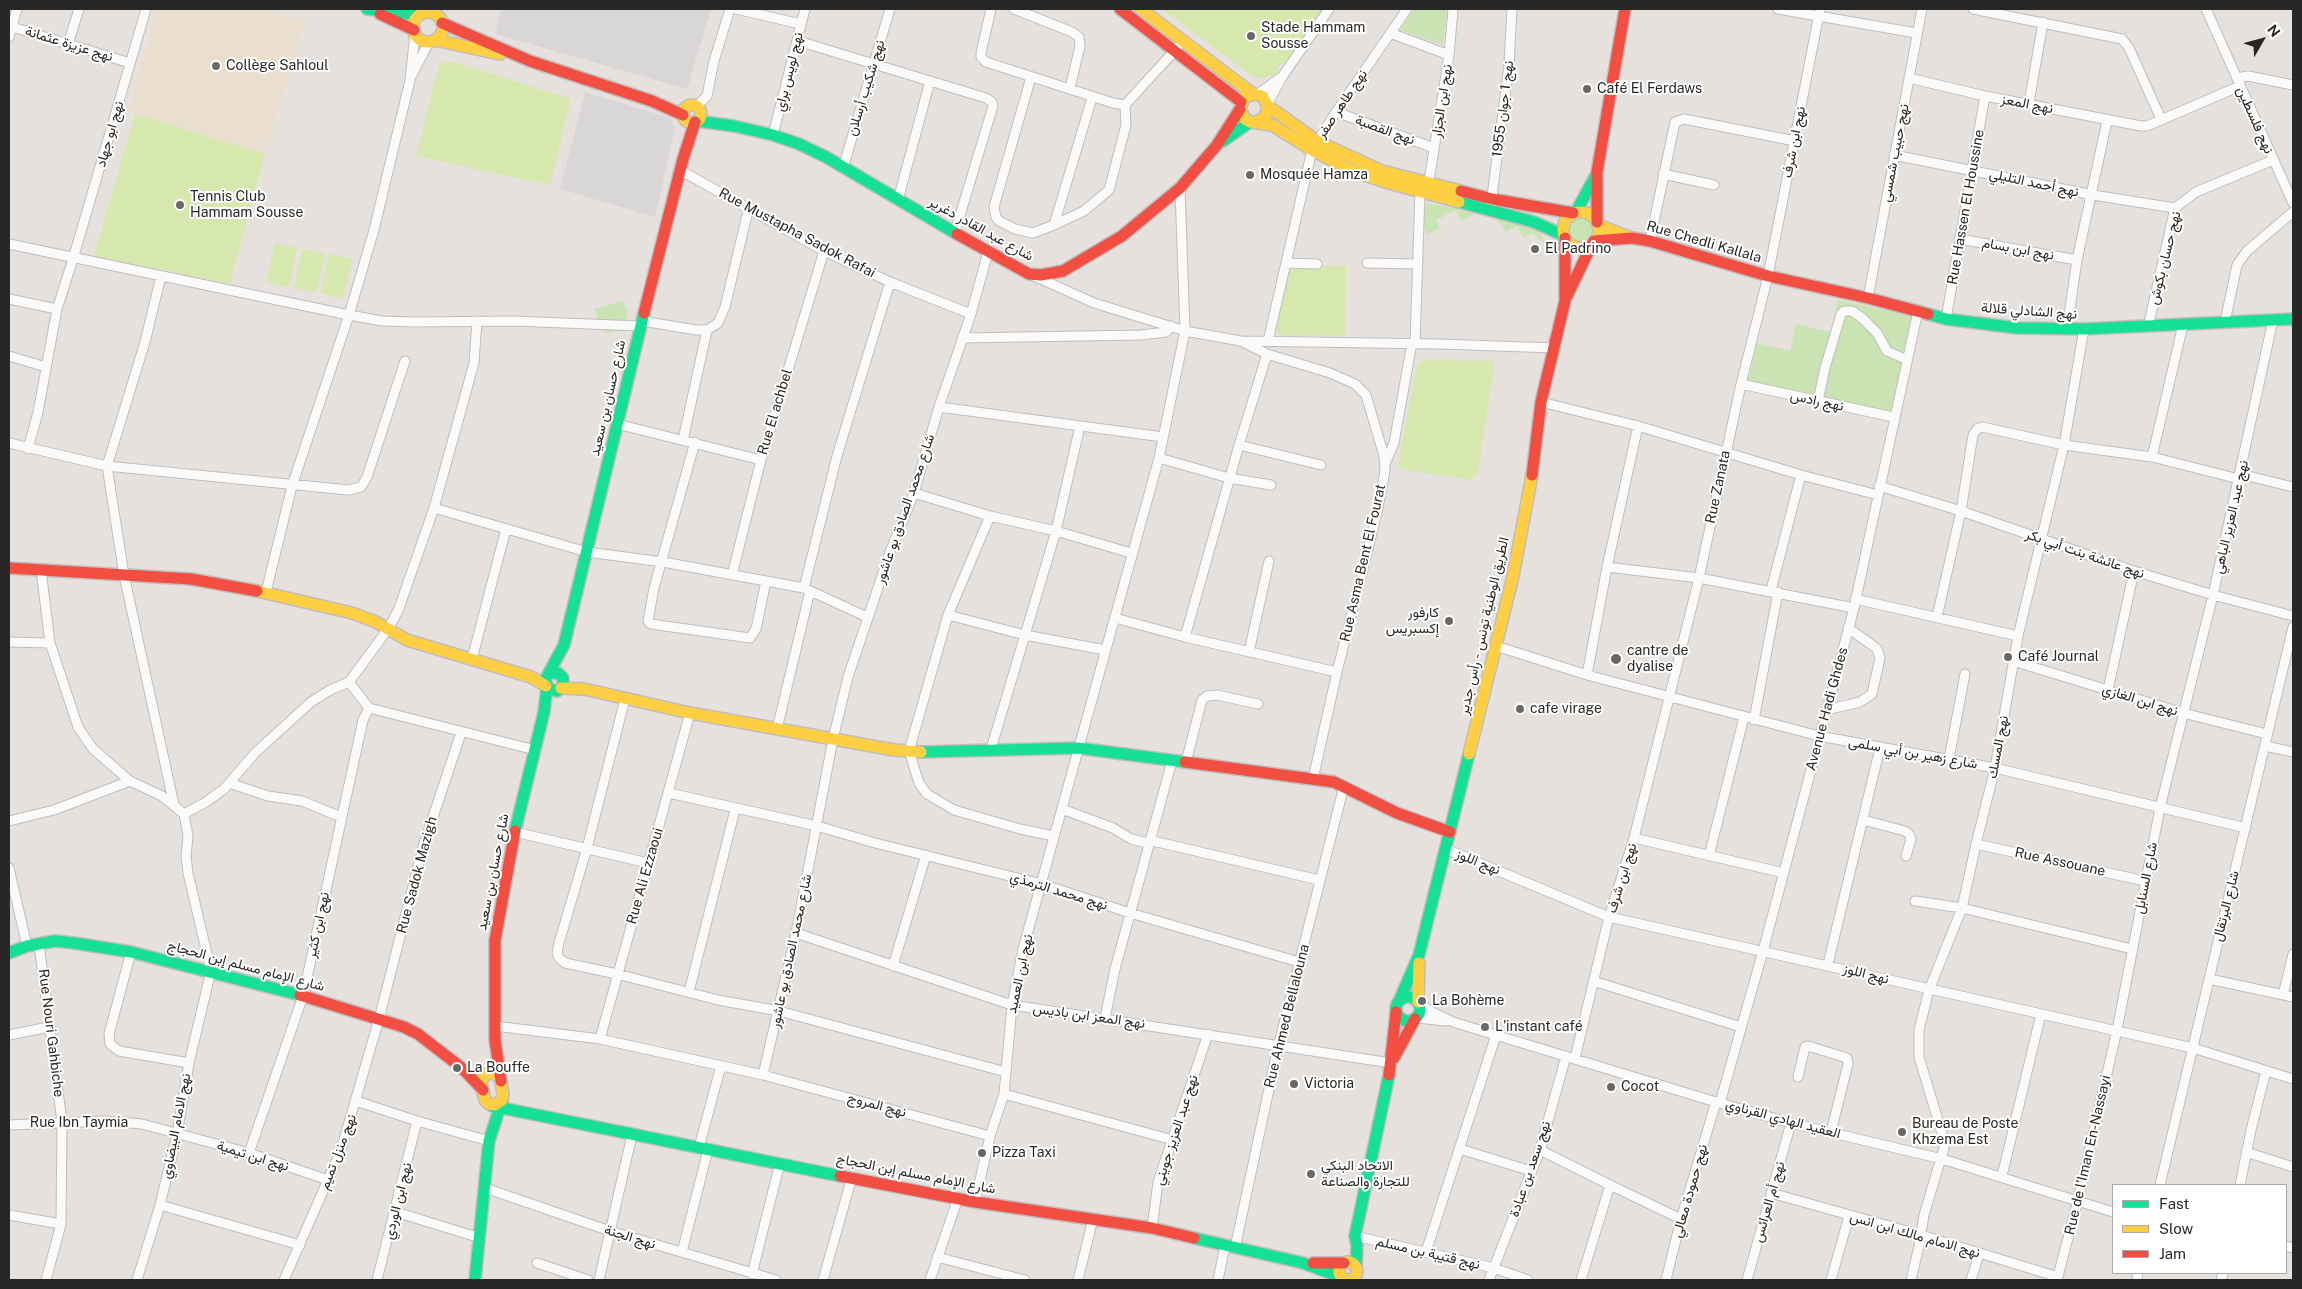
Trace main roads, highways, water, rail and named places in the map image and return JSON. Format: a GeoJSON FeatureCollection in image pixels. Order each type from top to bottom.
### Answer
{"type":"FeatureCollection","features":[{"type":"Feature","properties":{"kind":"place","name":"Stade Hammam Sousse"},"geometry":{"type":"Point","coordinates":[1251,36]}},
{"type":"Feature","properties":{"kind":"place","name":"Collège Sahloul"},"geometry":{"type":"Point","coordinates":[216,66]}},
{"type":"Feature","properties":{"kind":"place","name":"Café El Ferdaws"},"geometry":{"type":"Point","coordinates":[1587,89]}},
{"type":"Feature","properties":{"kind":"place","name":"Mosquée Hamza"},"geometry":{"type":"Point","coordinates":[1250,175]}},
{"type":"Feature","properties":{"kind":"place","name":"Tennis Club Hammam Sousse"},"geometry":{"type":"Point","coordinates":[180,205]}},
{"type":"Feature","properties":{"kind":"place","name":"El Padrino"},"geometry":{"type":"Point","coordinates":[1535,249]}},
{"type":"Feature","properties":{"kind":"place","name":"كارفور إكسبريس"},"geometry":{"type":"Point","coordinates":[1449,621]}},
{"type":"Feature","properties":{"kind":"place","name":"Café Journal"},"geometry":{"type":"Point","coordinates":[2008,657]}},
{"type":"Feature","properties":{"kind":"place","name":"cantre de dyalise"},"geometry":{"type":"Point","coordinates":[1616,659]}},
{"type":"Feature","properties":{"kind":"place","name":"cafe virage"},"geometry":{"type":"Point","coordinates":[1520,709]}},
{"type":"Feature","properties":{"kind":"place","name":"La Bohème"},"geometry":{"type":"Point","coordinates":[1422,1001]}},
{"type":"Feature","properties":{"kind":"place","name":"L'instant café"},"geometry":{"type":"Point","coordinates":[1485,1027]}},
{"type":"Feature","properties":{"kind":"place","name":"La Bouffe"},"geometry":{"type":"Point","coordinates":[457,1068]}},
{"type":"Feature","properties":{"kind":"place","name":"Victoria"},"geometry":{"type":"Point","coordinates":[1294,1084]}},
{"type":"Feature","properties":{"kind":"place","name":"Cocot"},"geometry":{"type":"Point","coordinates":[1611,1087]}},
{"type":"Feature","properties":{"kind":"place","name":"Bureau de Poste Khzema Est"},"geometry":{"type":"Point","coordinates":[1902,1132]}},
{"type":"Feature","properties":{"kind":"place","name":"Pizza Taxi"},"geometry":{"type":"Point","coordinates":[982,1153]}},
{"type":"Feature","properties":{"kind":"place","name":"الاتحاد البنكي للتجارة والصناعة"},"geometry":{"type":"Point","coordinates":[1311,1174]}}]}
